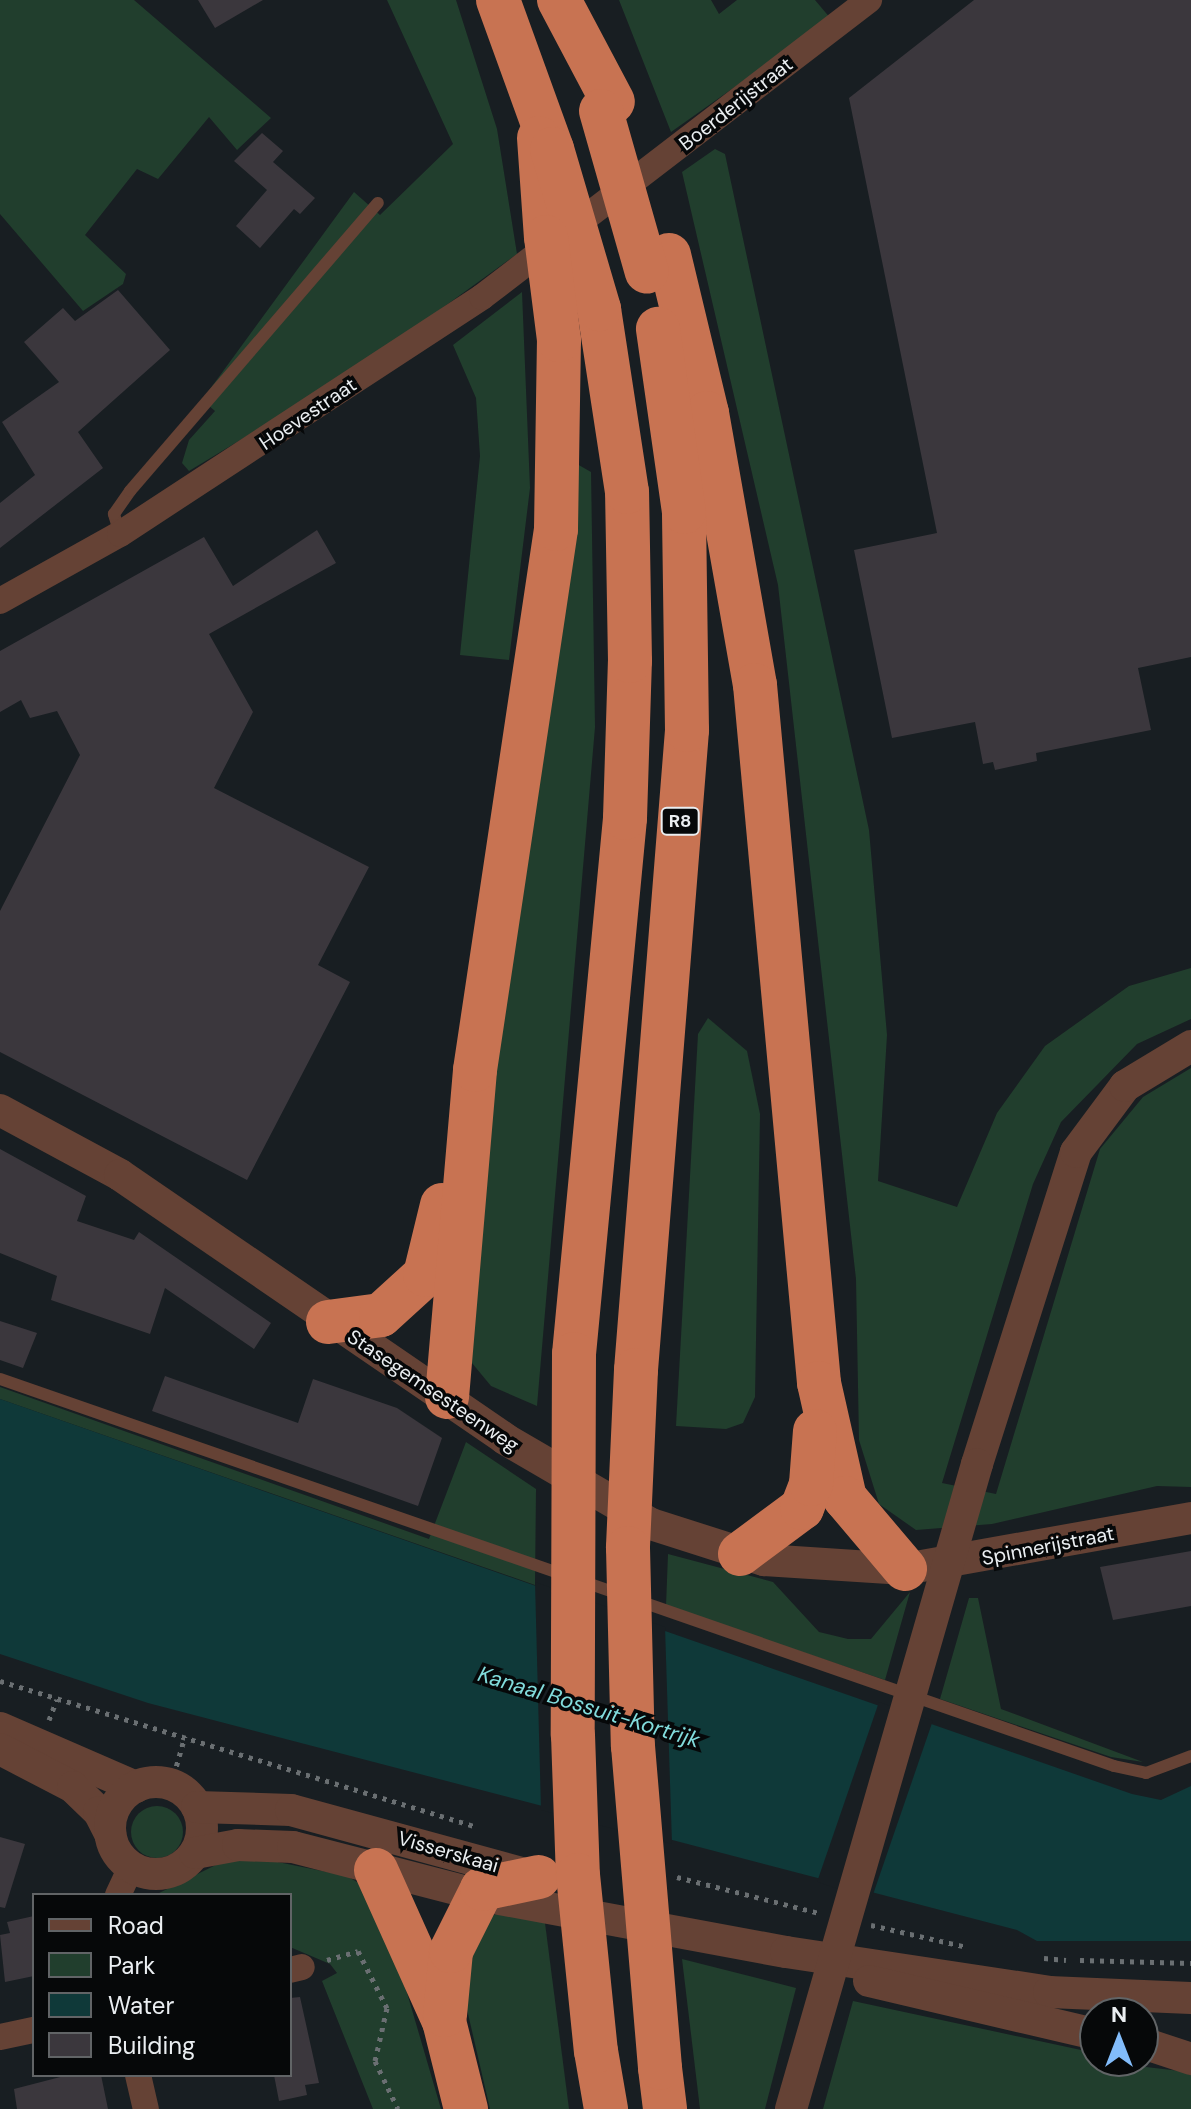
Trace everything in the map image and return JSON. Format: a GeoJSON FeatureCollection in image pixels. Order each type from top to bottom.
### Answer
{"type":"FeatureCollection","features":[{"type":"Feature","properties":{"kind":"highway"},"geometry":{"type":"LineString","coordinates":[[447,1397],[475,1070],[556,529],[559,340],[546,154],[537,100],[498,0]]}},
{"type":"Feature","properties":{"kind":"highway"},"geometry":{"type":"LineString","coordinates":[[569,19],[607,107],[646,164],[658,264],[707,413],[755,685],[819,1383],[845,1498],[905,1569]]}},
{"type":"Feature","properties":{"kind":"highway"},"geometry":{"type":"LineString","coordinates":[[546,154],[599,309],[627,492],[630,661],[625,818],[574,1354],[573,1735],[578,1875],[596,2051],[606,2109]]}},
{"type":"Feature","properties":{"kind":"highway","name":"R8"},"geometry":{"type":"LineString","coordinates":[[658,264],[684,512],[687,730],[636,1370],[628,1548],[633,1746],[662,2088]]}},
{"type":"Feature","properties":{"kind":"highway"},"geometry":{"type":"LineString","coordinates":[[328,1322],[381,1315],[425,1275],[475,1070]]}},
{"type":"Feature","properties":{"kind":"highway"},"geometry":{"type":"LineString","coordinates":[[740,1554],[790,1522],[807,1500],[819,1383]]}},
{"type":"Feature","properties":{"kind":"highway"},"geometry":{"type":"LineString","coordinates":[[376,1870],[444,2021],[466,2109]]}},
{"type":"Feature","properties":{"kind":"highway"},"geometry":{"type":"LineString","coordinates":[[444,2021],[451,1951],[478,1895],[488,1884],[539,1877]]}},
{"type":"Feature","properties":{"kind":"street","name":"Boerderijstraat"},"geometry":{"type":"LineString","coordinates":[[603,208],[869,0]]}},
{"type":"Feature","properties":{"kind":"street","name":"Hoevestraat"},"geometry":{"type":"LineString","coordinates":[[0,601],[120,534],[319,409],[603,208]]}},
{"type":"Feature","properties":{"kind":"street"},"geometry":{"type":"LineString","coordinates":[[791,2109],[977,1464],[1076,1152],[1125,1086],[1191,1046]]}},
{"type":"Feature","properties":{"kind":"street","name":"Stasegemsesteenweg"},"geometry":{"type":"LineString","coordinates":[[0,1110],[120,1175],[328,1322],[606,1500],[651,1524],[740,1554],[832,1569],[905,1569]]}},
{"type":"Feature","properties":{"kind":"street","name":"Spinnerijstraat"},"geometry":{"type":"LineString","coordinates":[[905,1569],[1191,1518]]}},
{"type":"Feature","properties":{"kind":"street"},"geometry":{"type":"LineString","coordinates":[[0,1728],[136,1787],[171,1785],[197,1807],[203,1827],[195,1853],[173,1872],[124,1881],[110,1834],[99,1812],[73,1787],[0,1749]]}},
{"type":"Feature","properties":{"kind":"street"},"geometry":{"type":"LineString","coordinates":[[110,1834],[115,1806],[136,1787]]}},
{"type":"Feature","properties":{"kind":"street","name":"Visserskaai"},"geometry":{"type":"LineString","coordinates":[[197,1807],[291,1810],[539,1877],[692,1930]]}},
{"type":"Feature","properties":{"kind":"street","name":"Visserskaai"},"geometry":{"type":"LineString","coordinates":[[195,1853],[280,1846],[478,1895],[692,1930],[786,1952],[1049,1992],[1191,1998]]}},
{"type":"Feature","properties":{"kind":"street"},"geometry":{"type":"LineString","coordinates":[[786,1952],[910,1995],[1079,2031]]}},
{"type":"Feature","properties":{"kind":"street"},"geometry":{"type":"LineString","coordinates":[[0,2037],[32,2030]]}},
{"type":"Feature","properties":{"kind":"street"},"geometry":{"type":"LineString","coordinates":[[1159,2048],[1191,2059]]}},
{"type":"Feature","properties":{"kind":"street"},"geometry":{"type":"LineString","coordinates":[[138,2077],[146,2109]]}},
{"type":"Feature","properties":{"kind":"lane"},"geometry":{"type":"LineString","coordinates":[[120,534],[114,514],[130,491],[378,203]]}},
{"type":"Feature","properties":{"kind":"lane"},"geometry":{"type":"LineString","coordinates":[[0,1379],[1114,1766],[1146,1773],[1191,1756]]}},
{"type":"Feature","properties":{"kind":"path"},"geometry":{"type":"LineString","coordinates":[[0,1681],[489,1831]]}},
{"type":"Feature","properties":{"kind":"path"},"geometry":{"type":"LineString","coordinates":[[171,1785],[185,1736]]}},
{"type":"Feature","properties":{"kind":"path"},"geometry":{"type":"LineString","coordinates":[[668,1874],[824,1914]]}},
{"type":"Feature","properties":{"kind":"path"},"geometry":{"type":"LineString","coordinates":[[863,1923],[984,1950]]}},
{"type":"Feature","properties":{"kind":"path"},"geometry":{"type":"LineString","coordinates":[[296,1969],[358,1951],[387,2008],[375,2061],[398,2109]]}},
{"type":"Feature","properties":{"kind":"path"},"geometry":{"type":"LineString","coordinates":[[1040,1958],[1191,1963]]}},
{"type":"Feature","properties":{"kind":"green space"},"geometry":{"type":"Polygon","coordinates":[[[0,0],[134,0],[271,118],[237,150],[209,117],[158,179],[137,169],[85,235],[126,274],[123,284],[83,311],[0,214],[0,0]]]}},
{"type":"Feature","properties":{"kind":"green space"},"geometry":{"type":"Polygon","coordinates":[[[387,0],[456,0],[497,129],[517,254],[358,369],[189,471],[182,463],[189,440],[215,411],[202,400],[354,192],[380,215],[453,144],[387,0]]]}},
{"type":"Feature","properties":{"kind":"green space"},"geometry":{"type":"Polygon","coordinates":[[[619,0],[711,0],[719,14],[737,0],[815,0],[831,19],[671,132],[619,0]]]}},
{"type":"Feature","properties":{"kind":"green space"},"geometry":{"type":"Polygon","coordinates":[[[715,149],[725,154],[869,830],[887,1035],[878,1181],[957,1207],[997,1113],[1045,1046],[1129,986],[1191,968],[1191,1019],[1137,1044],[1061,1122],[1033,1184],[942,1483],[996,1494],[1100,1149],[1143,1097],[1191,1068],[1191,1487],[1157,1486],[992,1524],[916,1530],[879,1504],[859,1440],[856,1279],[778,585],[682,172],[715,149]]]}},
{"type":"Feature","properties":{"kind":"green space"},"geometry":{"type":"Polygon","coordinates":[[[522,292],[530,488],[509,660],[460,655],[480,456],[476,398],[453,345],[522,292]]]}},
{"type":"Feature","properties":{"kind":"green space"},"geometry":{"type":"Polygon","coordinates":[[[577,464],[591,472],[595,727],[537,1406],[491,1386],[467,1357],[468,1212],[577,464]]]}},
{"type":"Feature","properties":{"kind":"green space"},"geometry":{"type":"Polygon","coordinates":[[[708,1018],[747,1051],[760,1114],[755,1397],[743,1423],[726,1429],[676,1426],[698,1034],[708,1018]]]}},
{"type":"Feature","properties":{"kind":"green space"},"geometry":{"type":"Polygon","coordinates":[[[0,1387],[429,1539],[466,1442],[536,1489],[535,1585],[0,1399],[0,1387]]]}},
{"type":"Feature","properties":{"kind":"green space"},"geometry":{"type":"Polygon","coordinates":[[[668,1554],[773,1582],[819,1632],[848,1639],[871,1639],[910,1592],[885,1680],[666,1606],[668,1554]]]}},
{"type":"Feature","properties":{"kind":"green space"},"geometry":{"type":"Polygon","coordinates":[[[969,1598],[978,1598],[1001,1709],[1143,1762],[1111,1757],[940,1699],[969,1598]]]}},
{"type":"Feature","properties":{"kind":"green space"},"geometry":{"type":"Polygon","coordinates":[[[157,1806],[175,1814],[183,1832],[175,1850],[157,1858],[139,1850],[131,1832],[139,1814],[157,1806]]]}},
{"type":"Feature","properties":{"kind":"green space"},"geometry":{"type":"Polygon","coordinates":[[[238,1854],[347,1876],[367,1888],[386,1921],[441,2109],[373,2109],[322,1981],[337,1973],[330,1964],[292,1948],[292,1893],[159,1893],[238,1854]]]}},
{"type":"Feature","properties":{"kind":"green space"},"geometry":{"type":"Polygon","coordinates":[[[501,1912],[545,1923],[569,2109],[490,2109],[460,1979],[485,1919],[501,1912]]]}},
{"type":"Feature","properties":{"kind":"green space"},"geometry":{"type":"Polygon","coordinates":[[[682,1959],[796,1988],[765,2109],[700,2109],[682,1959]]]}},
{"type":"Feature","properties":{"kind":"green space"},"geometry":{"type":"Polygon","coordinates":[[[853,2001],[1079,2050],[1079,2077],[1159,2077],[1159,2069],[1191,2075],[1191,2109],[823,2109],[853,2001]]]}},
{"type":"Feature","properties":{"kind":"water","name":"Kanaal Bossuit-Kortrijk"},"geometry":{"type":"Polygon","coordinates":[[[0,1399],[1132,1794],[1161,1800],[1191,1786],[1191,1941],[1037,1941],[1017,1930],[148,1703],[0,1654],[0,1399]]]}},
{"type":"Feature","properties":{"kind":"pier"},"geometry":{"type":"Polygon","coordinates":[[[535,1582],[665,1627],[672,1844],[541,1810],[535,1582]]]}},
{"type":"Feature","properties":{"kind":"pier"},"geometry":{"type":"Polygon","coordinates":[[[879,1702],[933,1721],[871,1900],[817,1882],[879,1702]]]}},
{"type":"Feature","properties":{"kind":"building"},"geometry":{"type":"Polygon","coordinates":[[[198,0],[263,0],[215,28],[198,0]]]}},
{"type":"Feature","properties":{"kind":"building"},"geometry":{"type":"Polygon","coordinates":[[[974,0],[1191,0],[1191,657],[1138,668],[1151,730],[1036,753],[1037,761],[995,770],[993,762],[983,764],[975,722],[892,738],[854,550],[937,533],[849,98],[974,0]]]}},
{"type":"Feature","properties":{"kind":"building"},"geometry":{"type":"Polygon","coordinates":[[[262,133],[283,151],[273,162],[315,198],[300,214],[294,209],[260,248],[236,226],[267,190],[234,161],[262,133]]]}},
{"type":"Feature","properties":{"kind":"building"},"geometry":{"type":"Polygon","coordinates":[[[118,290],[170,350],[78,432],[103,468],[0,548],[0,503],[35,475],[2,422],[59,382],[24,342],[63,308],[75,321],[118,290]]]}},
{"type":"Feature","properties":{"kind":"building"},"geometry":{"type":"Polygon","coordinates":[[[317,530],[336,563],[209,634],[253,712],[214,788],[369,867],[318,965],[350,982],[247,1180],[0,1052],[0,911],[80,755],[57,711],[30,718],[21,700],[0,712],[0,651],[204,537],[233,586],[317,530]]]}},
{"type":"Feature","properties":{"kind":"building"},"geometry":{"type":"Polygon","coordinates":[[[0,1149],[86,1196],[77,1221],[134,1240],[139,1232],[271,1323],[254,1349],[165,1288],[150,1334],[51,1300],[57,1276],[0,1253],[0,1149]]]}},
{"type":"Feature","properties":{"kind":"building"},"geometry":{"type":"Polygon","coordinates":[[[0,1321],[37,1333],[23,1368],[0,1360],[0,1321]]]}},
{"type":"Feature","properties":{"kind":"building"},"geometry":{"type":"Polygon","coordinates":[[[165,1376],[298,1423],[313,1379],[397,1408],[442,1438],[418,1506],[152,1411],[165,1376]]]}},
{"type":"Feature","properties":{"kind":"building"},"geometry":{"type":"Polygon","coordinates":[[[1191,1551],[1191,1606],[1113,1620],[1100,1567],[1191,1551]]]}},
{"type":"Feature","properties":{"kind":"building"},"geometry":{"type":"Polygon","coordinates":[[[0,1837],[25,1844],[5,1908],[0,1907],[0,1837]]]}},
{"type":"Feature","properties":{"kind":"building"},"geometry":{"type":"Polygon","coordinates":[[[32,1916],[32,1976],[5,1982],[0,1935],[10,1933],[7,1922],[32,1916]]]}},
{"type":"Feature","properties":{"kind":"building"},"geometry":{"type":"Polygon","coordinates":[[[300,1997],[319,2083],[305,2085],[307,2095],[279,2101],[274,2077],[292,2077],[292,1998],[300,1997]]]}},
{"type":"Feature","properties":{"kind":"building"},"geometry":{"type":"Polygon","coordinates":[[[60,2077],[101,2077],[108,2109],[17,2109],[14,2089],[60,2077]]]}}]}
